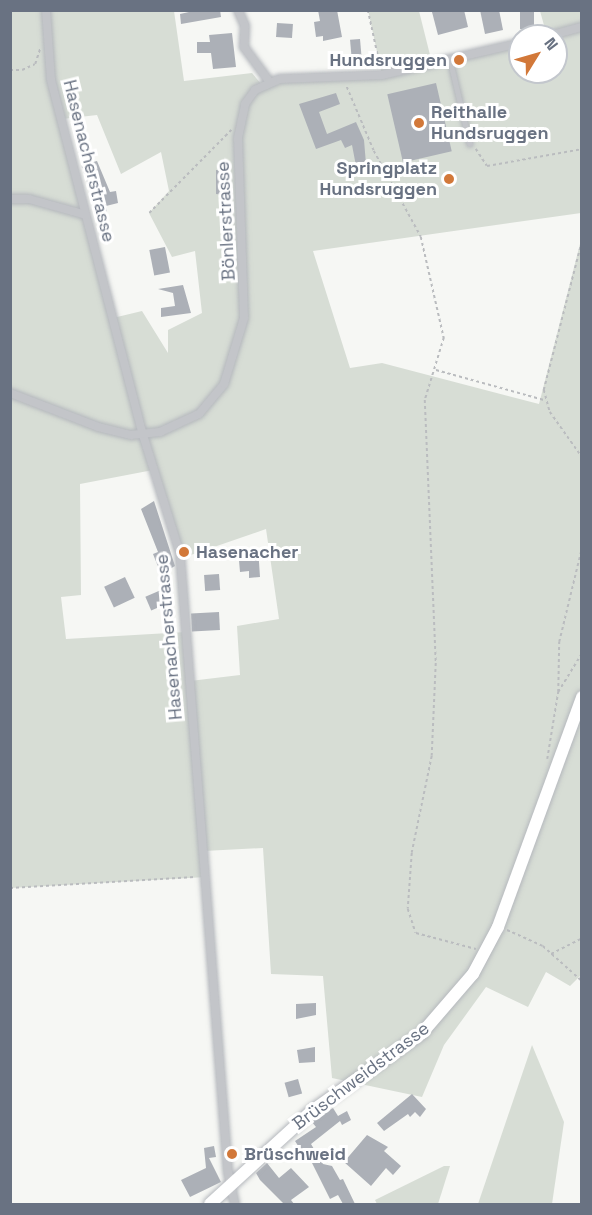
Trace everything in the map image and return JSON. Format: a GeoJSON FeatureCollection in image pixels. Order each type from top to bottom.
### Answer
{"type":"FeatureCollection","features":[{"type":"Feature","properties":{"kind":"street","name":"Hasenacherstrasse"},"geometry":{"type":"LineString","coordinates":[[46,10],[51,80],[143,435],[181,562],[230,1186],[235,1204]]}},
{"type":"Feature","properties":{"kind":"street"},"geometry":{"type":"LineString","coordinates":[[238,10],[245,26],[244,47],[269,81]]}},
{"type":"Feature","properties":{"kind":"street"},"geometry":{"type":"LineString","coordinates":[[239,120],[250,96],[269,81],[382,75],[508,46]]}},
{"type":"Feature","properties":{"kind":"street","name":"Bönlerstrasse"},"geometry":{"type":"LineString","coordinates":[[10,393],[98,428],[143,435],[199,414],[224,384],[236,355],[244,318],[246,278],[239,120]]}},
{"type":"Feature","properties":{"kind":"street"},"geometry":{"type":"LineString","coordinates":[[10,199],[29,199],[86,215]]}},
{"type":"Feature","properties":{"kind":"street","name":"Brüschweidstrasse"},"geometry":{"type":"LineString","coordinates":[[210,1204],[312,1111],[422,1033],[453,1000],[485,954],[498,927],[582,697]]}},
{"type":"Feature","properties":{"kind":"lane"},"geometry":{"type":"LineString","coordinates":[[450,59],[470,144]]}},
{"type":"Feature","properties":{"kind":"path"},"geometry":{"type":"LineString","coordinates":[[368,10],[382,75]]}},
{"type":"Feature","properties":{"kind":"path"},"geometry":{"type":"LineString","coordinates":[[10,70],[22,70],[34,64],[41,45]]}},
{"type":"Feature","properties":{"kind":"path"},"geometry":{"type":"LineString","coordinates":[[345,77],[374,151],[426,252],[443,323],[444,338],[425,400],[436,663],[432,756],[423,809],[412,853],[408,909],[411,926],[421,935],[430,934],[485,954]]}},
{"type":"Feature","properties":{"kind":"path"},"geometry":{"type":"LineString","coordinates":[[149,213],[239,120]]}},
{"type":"Feature","properties":{"kind":"path"},"geometry":{"type":"LineString","coordinates":[[470,144],[487,166],[582,149]]}},
{"type":"Feature","properties":{"kind":"path"},"geometry":{"type":"LineString","coordinates":[[582,242],[544,390],[544,400],[582,457]]}},
{"type":"Feature","properties":{"kind":"path"},"geometry":{"type":"LineString","coordinates":[[435,369],[544,400]]}},
{"type":"Feature","properties":{"kind":"path"},"geometry":{"type":"LineString","coordinates":[[547,762],[558,692],[559,642],[582,547]]}},
{"type":"Feature","properties":{"kind":"path"},"geometry":{"type":"LineString","coordinates":[[558,692],[582,653]]}},
{"type":"Feature","properties":{"kind":"path"},"geometry":{"type":"LineString","coordinates":[[10,888],[206,877]]}},
{"type":"Feature","properties":{"kind":"path"},"geometry":{"type":"LineString","coordinates":[[498,927],[523,935],[543,946],[582,981]]}},
{"type":"Feature","properties":{"kind":"path"},"geometry":{"type":"LineString","coordinates":[[551,955],[582,938]]}},
{"type":"Feature","properties":{"kind":"shaded area"},"geometry":{"type":"Polygon","coordinates":[[[368,10],[419,11],[432,63],[508,46],[508,84],[568,84],[568,24],[544,24],[540,11],[581,11],[581,213],[313,251],[350,368],[382,363],[539,404],[581,240],[581,975],[570,986],[546,972],[528,1007],[486,987],[444,1045],[422,1097],[332,1078],[323,976],[271,974],[263,848],[204,851],[206,877],[11,888],[11,11],[174,11],[184,81],[252,73],[262,85],[269,81],[382,75],[368,10]],[[97,115],[62,119],[113,318],[142,311],[168,353],[168,330],[202,313],[195,251],[172,257],[149,213],[169,191],[161,152],[121,174],[97,115]],[[153,470],[80,484],[81,595],[61,597],[66,639],[186,632],[190,681],[240,675],[237,626],[279,619],[266,529],[185,557],[153,470]]]}},
{"type":"Feature","properties":{"kind":"shaded area"},"geometry":{"type":"Polygon","coordinates":[[[532,1045],[564,1122],[552,1204],[478,1204],[532,1045]]]}},
{"type":"Feature","properties":{"kind":"shaded area"},"geometry":{"type":"Polygon","coordinates":[[[444,1166],[450,1166],[438,1204],[377,1204],[375,1200],[444,1166]]]}},
{"type":"Feature","properties":{"kind":"building"},"geometry":{"type":"Polygon","coordinates":[[[198,10],[220,10],[221,17],[181,24],[180,14],[198,10]]]}},
{"type":"Feature","properties":{"kind":"building"},"geometry":{"type":"Polygon","coordinates":[[[318,10],[337,10],[342,37],[323,41],[323,36],[316,37],[314,22],[320,21],[318,10]]]}},
{"type":"Feature","properties":{"kind":"building"},"geometry":{"type":"Polygon","coordinates":[[[464,10],[468,27],[438,35],[432,12],[464,10]]]}},
{"type":"Feature","properties":{"kind":"building"},"geometry":{"type":"Polygon","coordinates":[[[480,10],[499,10],[503,30],[485,34],[480,10]]]}},
{"type":"Feature","properties":{"kind":"building"},"geometry":{"type":"Polygon","coordinates":[[[520,10],[534,10],[534,24],[520,24],[520,10]]]}},
{"type":"Feature","properties":{"kind":"building"},"geometry":{"type":"Polygon","coordinates":[[[277,23],[293,24],[292,38],[276,37],[277,23]]]}},
{"type":"Feature","properties":{"kind":"building"},"geometry":{"type":"Polygon","coordinates":[[[232,33],[236,67],[213,69],[211,53],[197,53],[197,42],[210,42],[209,35],[232,33]]]}},
{"type":"Feature","properties":{"kind":"building"},"geometry":{"type":"Polygon","coordinates":[[[360,39],[362,63],[352,64],[350,40],[360,39]]]}},
{"type":"Feature","properties":{"kind":"building","name":"Reithalle Hundsruggen"},"geometry":{"type":"Polygon","coordinates":[[[436,83],[452,151],[403,162],[387,94],[436,83]]]}},
{"type":"Feature","properties":{"kind":"building"},"geometry":{"type":"Polygon","coordinates":[[[336,93],[340,104],[319,112],[327,134],[356,122],[364,140],[366,164],[356,166],[352,145],[345,148],[341,140],[316,149],[299,104],[336,93]]]}},
{"type":"Feature","properties":{"kind":"building"},"geometry":{"type":"Polygon","coordinates":[[[97,161],[110,192],[116,191],[118,203],[106,206],[107,211],[98,213],[81,165],[97,161]]]}},
{"type":"Feature","properties":{"kind":"building"},"geometry":{"type":"Polygon","coordinates":[[[216,170],[229,171],[232,196],[216,194],[216,170]]]}},
{"type":"Feature","properties":{"kind":"building"},"geometry":{"type":"Polygon","coordinates":[[[165,247],[170,273],[154,276],[149,250],[165,247]]]}},
{"type":"Feature","properties":{"kind":"building"},"geometry":{"type":"Polygon","coordinates":[[[183,285],[191,313],[161,317],[161,308],[175,306],[173,293],[158,289],[183,285]]]}},
{"type":"Feature","properties":{"kind":"building"},"geometry":{"type":"Polygon","coordinates":[[[154,501],[175,566],[161,574],[153,554],[158,552],[141,509],[154,501]]]}},
{"type":"Feature","properties":{"kind":"building"},"geometry":{"type":"Polygon","coordinates":[[[258,547],[260,577],[249,578],[249,571],[240,572],[238,549],[258,547]]]}},
{"type":"Feature","properties":{"kind":"building"},"geometry":{"type":"Polygon","coordinates":[[[219,574],[220,590],[205,591],[204,575],[219,574]]]}},
{"type":"Feature","properties":{"kind":"building"},"geometry":{"type":"Polygon","coordinates":[[[125,577],[135,598],[114,608],[104,587],[125,577]]]}},
{"type":"Feature","properties":{"kind":"building"},"geometry":{"type":"Polygon","coordinates":[[[161,590],[167,604],[151,610],[145,597],[161,590]]]}},
{"type":"Feature","properties":{"kind":"building"},"geometry":{"type":"Polygon","coordinates":[[[219,612],[220,630],[192,631],[191,613],[219,612]]]}},
{"type":"Feature","properties":{"kind":"building"},"geometry":{"type":"Polygon","coordinates":[[[316,1003],[316,1015],[296,1019],[296,1004],[316,1003]]]}},
{"type":"Feature","properties":{"kind":"building"},"geometry":{"type":"Polygon","coordinates":[[[315,1047],[315,1062],[299,1063],[297,1050],[315,1047]]]}},
{"type":"Feature","properties":{"kind":"building"},"geometry":{"type":"Polygon","coordinates":[[[298,1079],[302,1093],[289,1097],[285,1083],[298,1079]]]}},
{"type":"Feature","properties":{"kind":"building"},"geometry":{"type":"Polygon","coordinates":[[[412,1094],[426,1109],[420,1117],[415,1112],[410,1117],[408,1114],[384,1131],[377,1123],[412,1094]]]}},
{"type":"Feature","properties":{"kind":"building"},"geometry":{"type":"Polygon","coordinates":[[[333,1108],[338,1116],[347,1111],[351,1120],[342,1125],[340,1121],[311,1144],[323,1164],[332,1166],[340,1180],[343,1179],[355,1204],[343,1204],[338,1195],[330,1199],[311,1161],[309,1163],[295,1141],[316,1127],[312,1122],[317,1117],[333,1108]]]}},
{"type":"Feature","properties":{"kind":"building"},"geometry":{"type":"Polygon","coordinates":[[[367,1135],[388,1147],[384,1151],[401,1166],[393,1175],[386,1168],[371,1186],[344,1162],[367,1135]]]}},
{"type":"Feature","properties":{"kind":"building"},"geometry":{"type":"Polygon","coordinates":[[[214,1146],[216,1157],[209,1158],[221,1182],[190,1197],[181,1180],[206,1168],[204,1148],[214,1146]]]}},
{"type":"Feature","properties":{"kind":"building"},"geometry":{"type":"Polygon","coordinates":[[[267,1163],[279,1178],[291,1168],[309,1187],[291,1200],[294,1204],[284,1204],[260,1180],[256,1173],[267,1163]]]}},
{"type":"Feature","properties":{"kind":"place","name":"Hundsruggen"},"geometry":{"type":"Point","coordinates":[459,60]}},
{"type":"Feature","properties":{"kind":"place","name":"Reithalle Hundsruggen"},"geometry":{"type":"Point","coordinates":[419,123]}},
{"type":"Feature","properties":{"kind":"place","name":"Springplatz Hundsruggen"},"geometry":{"type":"Point","coordinates":[449,179]}},
{"type":"Feature","properties":{"kind":"place","name":"Hasenacher"},"geometry":{"type":"Point","coordinates":[184,552]}},
{"type":"Feature","properties":{"kind":"place","name":"Brüschweid"},"geometry":{"type":"Point","coordinates":[232,1154]}}]}
